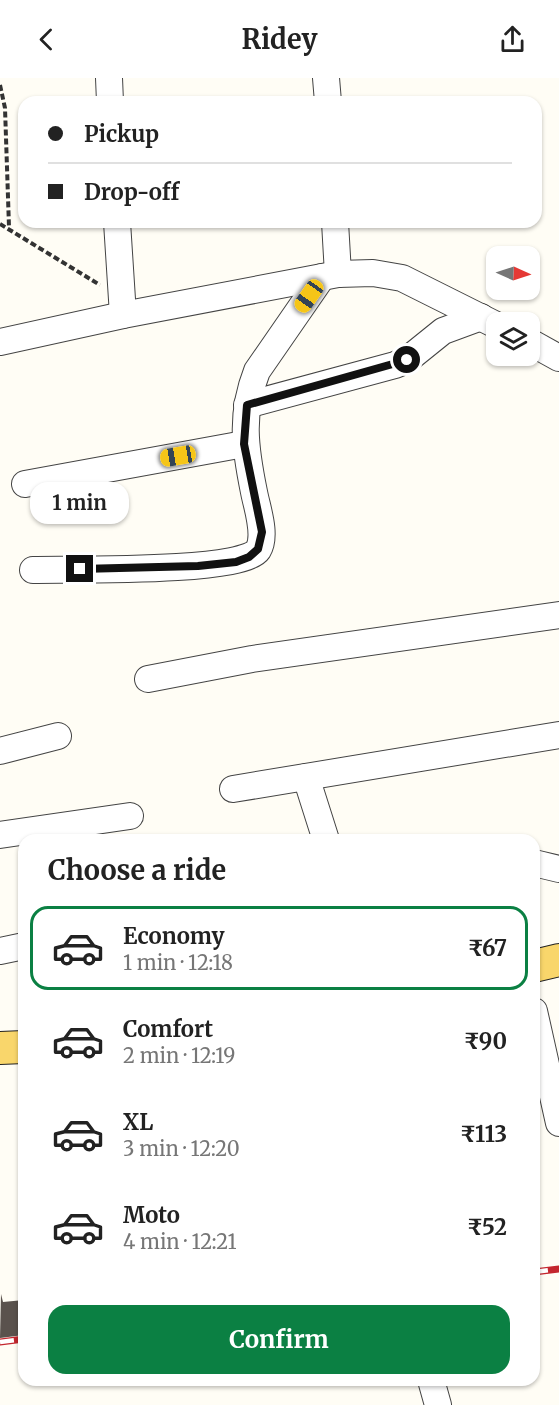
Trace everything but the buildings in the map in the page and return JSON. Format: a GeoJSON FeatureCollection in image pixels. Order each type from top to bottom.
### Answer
{"type":"FeatureCollection","features":[{"type":"Feature","properties":{"kind":"main road"},"geometry":{"type":"LineString","coordinates":[[540,965],[559,960]]}},
{"type":"Feature","properties":{"kind":"main road"},"geometry":{"type":"LineString","coordinates":[[0,1048],[18,1047]]}},
{"type":"Feature","properties":{"kind":"street"},"geometry":{"type":"LineString","coordinates":[[109,78],[110,96]]}},
{"type":"Feature","properties":{"kind":"street"},"geometry":{"type":"LineString","coordinates":[[326,78],[328,96]]}},
{"type":"Feature","properties":{"kind":"street"},"geometry":{"type":"LineString","coordinates":[[117,228],[122,306]]}},
{"type":"Feature","properties":{"kind":"street"},"geometry":{"type":"LineString","coordinates":[[33,570],[198,566],[236,562],[249,557],[258,549],[262,532],[244,444],[247,405],[257,371],[330,275],[334,228]]}},
{"type":"Feature","properties":{"kind":"street"},"geometry":{"type":"LineString","coordinates":[[0,342],[122,306],[330,275],[373,273],[402,278],[486,320]]}},
{"type":"Feature","properties":{"kind":"street"},"geometry":{"type":"LineString","coordinates":[[247,405],[395,365],[407,360],[442,331],[486,322]]}},
{"type":"Feature","properties":{"kind":"street"},"geometry":{"type":"LineString","coordinates":[[540,348],[559,358]]}},
{"type":"Feature","properties":{"kind":"street"},"geometry":{"type":"LineString","coordinates":[[24,484],[244,444]]}},
{"type":"Feature","properties":{"kind":"street"},"geometry":{"type":"LineString","coordinates":[[148,679],[252,659],[559,616]]}},
{"type":"Feature","properties":{"kind":"street"},"geometry":{"type":"LineString","coordinates":[[233,789],[559,735]]}},
{"type":"Feature","properties":{"kind":"street"},"geometry":{"type":"LineString","coordinates":[[0,752],[58,736]]}},
{"type":"Feature","properties":{"kind":"street"},"geometry":{"type":"LineString","coordinates":[[306,777],[324,834]]}},
{"type":"Feature","properties":{"kind":"street"},"geometry":{"type":"LineString","coordinates":[[0,835],[130,816]]}},
{"type":"Feature","properties":{"kind":"street"},"geometry":{"type":"LineString","coordinates":[[540,864],[559,869]]}},
{"type":"Feature","properties":{"kind":"street"},"geometry":{"type":"LineString","coordinates":[[0,951],[18,947]]}},
{"type":"Feature","properties":{"kind":"street"},"geometry":{"type":"LineString","coordinates":[[540,1038],[559,1123]]}},
{"type":"Feature","properties":{"kind":"street"},"geometry":{"type":"LineString","coordinates":[[433,1386],[438,1405]]}},
{"type":"Feature","properties":{"kind":"path"},"geometry":{"type":"LineString","coordinates":[[0,85],[4,108],[9,227]]}},
{"type":"Feature","properties":{"kind":"path"},"geometry":{"type":"LineString","coordinates":[[0,224],[9,227],[122,306]]}},
{"type":"Feature","properties":{"kind":"railway"},"geometry":{"type":"LineString","coordinates":[[540,1271],[559,1269]]}},
{"type":"Feature","properties":{"kind":"railway"},"geometry":{"type":"LineString","coordinates":[[0,1342],[18,1340]]}},
{"type":"Feature","properties":{"kind":"route"},"geometry":{"type":"LineString","coordinates":[[80,569],[198,566],[236,562],[249,557],[258,549],[262,532],[244,444],[247,405],[407,360]]}}]}
